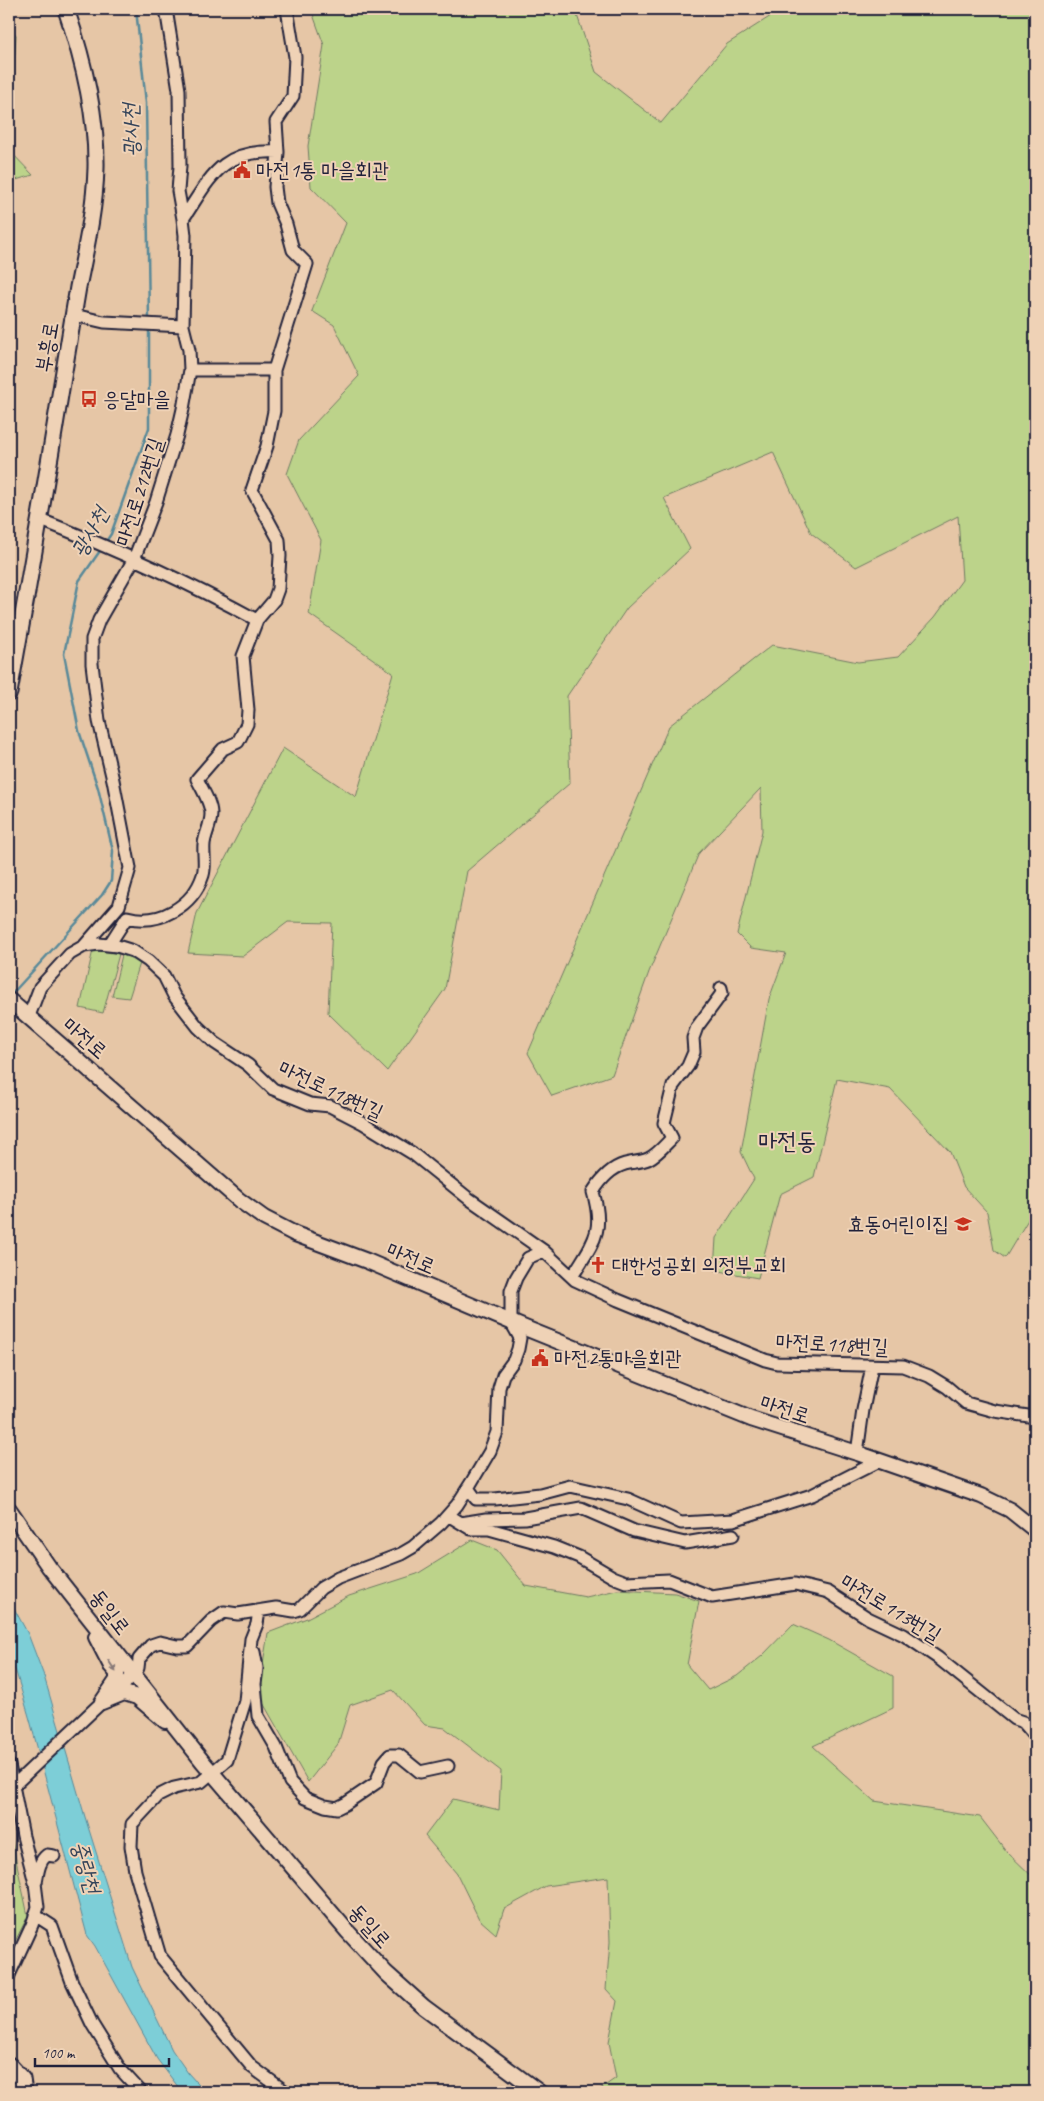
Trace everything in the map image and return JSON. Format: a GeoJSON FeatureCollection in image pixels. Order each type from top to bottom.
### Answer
{"type":"FeatureCollection","features":[{"type":"Feature","properties":{"kind":"main road","name":"부흥로"},"geometry":{"type":"LineString","coordinates":[[9,693],[41,520],[74,315],[88,241],[96,168],[89,97],[66,9]]}},
{"type":"Feature","properties":{"kind":"main road"},"geometry":{"type":"LineString","coordinates":[[9,2065],[22,2079],[22,2092],[9,2088]]}},
{"type":"Feature","properties":{"kind":"street","name":"마전로212번길"},"geometry":{"type":"LineString","coordinates":[[166,9],[179,90],[180,166],[178,191],[185,235],[183,326],[189,350],[190,370],[177,435],[156,502],[131,558],[213,596],[257,620]]}},
{"type":"Feature","properties":{"kind":"street"},"geometry":{"type":"LineString","coordinates":[[108,945],[128,917],[140,921],[157,919],[182,904],[191,896],[198,884],[203,873],[204,843],[211,813],[197,779],[223,749],[238,742],[247,724],[247,696],[242,656],[257,620],[274,600],[278,589],[279,540],[252,490],[267,446],[274,411],[274,370],[307,264],[293,250],[286,224],[277,203],[275,187],[278,152],[276,122],[293,96],[295,57],[286,9]]}},
{"type":"Feature","properties":{"kind":"street"},"geometry":{"type":"LineString","coordinates":[[183,219],[214,172],[234,158],[250,153],[278,152]]}},
{"type":"Feature","properties":{"kind":"street"},"geometry":{"type":"LineString","coordinates":[[74,315],[104,322],[183,326]]}},
{"type":"Feature","properties":{"kind":"street"},"geometry":{"type":"LineString","coordinates":[[190,370],[274,370]]}},
{"type":"Feature","properties":{"kind":"street"},"geometry":{"type":"LineString","coordinates":[[26,1014],[40,987],[70,954],[84,946],[119,906],[130,868],[113,780],[99,721],[92,664],[92,639],[99,620],[131,558],[41,520]]}},
{"type":"Feature","properties":{"kind":"street","name":"마전로118번길"},"geometry":{"type":"LineString","coordinates":[[84,946],[99,944],[133,951],[148,961],[164,976],[174,996],[198,1027],[215,1043],[248,1065],[273,1089],[310,1104],[330,1106],[363,1123],[412,1154],[468,1198],[544,1251],[572,1277],[618,1300],[765,1360],[776,1363],[903,1366],[929,1376],[947,1387],[966,1403],[995,1411],[1035,1416]]}},
{"type":"Feature","properties":{"kind":"street"},"geometry":{"type":"LineString","coordinates":[[572,1277],[598,1228],[599,1217],[593,1192],[597,1184],[608,1172],[616,1168],[646,1160],[655,1155],[672,1138],[664,1123],[673,1086],[691,1060],[694,1052],[693,1038],[697,1027],[722,993],[721,988]]}},
{"type":"Feature","properties":{"kind":"street","name":"마전로"},"geometry":{"type":"LineString","coordinates":[[9,1000],[217,1181],[264,1218],[295,1234],[367,1261],[511,1322],[751,1419],[981,1496],[1010,1510],[1035,1530]]}},
{"type":"Feature","properties":{"kind":"street"},"geometry":{"type":"LineString","coordinates":[[102,1702],[125,1684],[134,1674],[138,1668],[139,1659],[151,1645],[160,1642],[187,1646],[211,1621],[224,1612],[238,1614],[276,1608],[294,1611],[300,1609],[321,1588],[338,1578],[408,1550],[448,1515],[468,1488],[490,1451],[497,1432],[499,1388],[503,1375],[516,1355],[520,1338],[511,1322],[511,1291],[516,1278],[528,1258],[544,1251]]}},
{"type":"Feature","properties":{"kind":"street"},"geometry":{"type":"LineString","coordinates":[[857,1453],[862,1410],[872,1366]]}},
{"type":"Feature","properties":{"kind":"street"},"geometry":{"type":"LineString","coordinates":[[468,1488],[476,1498],[495,1499],[540,1494],[570,1486],[628,1500],[681,1523],[733,1520],[812,1495],[879,1461]]}},
{"type":"Feature","properties":{"kind":"street"},"geometry":{"type":"LineString","coordinates":[[461,1522],[526,1518],[581,1508],[634,1531],[685,1543],[733,1535]]}},
{"type":"Feature","properties":{"kind":"street","name":"동일로"},"geometry":{"type":"LineString","coordinates":[[9,1509],[48,1567],[182,1735],[341,1924],[386,1973],[424,2007],[539,2092]]}},
{"type":"Feature","properties":{"kind":"street","name":"마전로113번길"},"geometry":{"type":"LineString","coordinates":[[448,1515],[471,1529],[489,1528],[554,1547],[579,1557],[626,1582],[669,1580],[712,1597],[795,1584],[828,1592],[868,1618],[904,1635],[938,1658],[1014,1719],[1023,1722],[1035,1736]]}},
{"type":"Feature","properties":{"kind":"street"},"geometry":{"type":"LineString","coordinates":[[17,1783],[90,1716],[117,1680],[117,1673],[111,1666],[81,1608]]}},
{"type":"Feature","properties":{"kind":"street"},"geometry":{"type":"LineString","coordinates":[[259,1611],[257,1624],[251,1639],[245,1701],[227,1760],[201,1782],[174,1788],[158,1796],[132,1824],[131,1846],[135,1871],[160,1956],[252,2067],[286,2092]]}},
{"type":"Feature","properties":{"kind":"street"},"geometry":{"type":"LineString","coordinates":[[251,1639],[257,1668],[255,1684],[258,1716],[276,1747],[290,1782],[305,1798],[325,1806],[337,1808],[345,1804],[376,1782],[384,1762],[390,1755],[399,1755],[420,1772],[448,1766]]}},
{"type":"Feature","properties":{"kind":"street"},"geometry":{"type":"LineString","coordinates":[[102,1702],[124,1693],[137,1697],[182,1735]]}},
{"type":"Feature","properties":{"kind":"street"},"geometry":{"type":"LineString","coordinates":[[9,1765],[17,1783],[38,1907],[9,1975]]}},
{"type":"Feature","properties":{"kind":"street"},"geometry":{"type":"LineString","coordinates":[[35,1883],[43,1858],[47,1855],[54,1856]]}},
{"type":"Feature","properties":{"kind":"street"},"geometry":{"type":"LineString","coordinates":[[35,1915],[52,1926],[72,1982],[92,2024],[120,2069],[141,2092]]}},
{"type":"Feature","properties":{"kind":"green space"},"geometry":{"type":"Polygon","coordinates":[[[311,9],[575,9],[596,72],[661,123],[727,44],[782,9],[1035,9],[1035,1208],[1005,1258],[994,1250],[987,1212],[964,1187],[950,1152],[890,1089],[837,1079],[814,1177],[780,1194],[758,1278],[714,1270],[716,1238],[754,1179],[741,1152],[769,999],[786,953],[751,948],[737,934],[762,831],[761,788],[699,853],[649,972],[612,1075],[552,1096],[528,1053],[669,726],[772,645],[858,662],[898,657],[935,617],[962,580],[958,516],[856,567],[811,533],[773,452],[664,498],[690,549],[627,608],[567,696],[570,783],[467,871],[445,989],[387,1071],[328,1013],[332,923],[288,922],[243,956],[188,953],[197,913],[283,748],[356,797],[393,673],[309,614],[321,540],[287,474],[299,440],[359,376],[334,325],[312,311],[346,223],[311,187],[308,146],[324,45],[311,9]]]}},
{"type":"Feature","properties":{"kind":"green space"},"geometry":{"type":"Polygon","coordinates":[[[9,26],[16,35],[9,140],[9,26]]]}},
{"type":"Feature","properties":{"kind":"green space"},"geometry":{"type":"Polygon","coordinates":[[[9,150],[33,175],[9,182],[9,150]]]}},
{"type":"Feature","properties":{"kind":"green space"},"geometry":{"type":"Polygon","coordinates":[[[93,950],[119,954],[103,1013],[80,1008],[93,950]]]}},
{"type":"Feature","properties":{"kind":"green space"},"geometry":{"type":"Polygon","coordinates":[[[122,955],[141,960],[129,998],[112,996],[122,955]]]}},
{"type":"Feature","properties":{"kind":"green space"},"geometry":{"type":"Polygon","coordinates":[[[472,1540],[497,1550],[526,1586],[586,1597],[617,1590],[675,1593],[699,1601],[687,1665],[708,1690],[737,1676],[762,1656],[793,1624],[829,1640],[893,1676],[893,1708],[813,1746],[874,1801],[980,1817],[1007,1852],[1035,1879],[1035,2092],[596,2092],[616,2078],[609,2042],[617,2001],[606,1989],[610,1942],[608,1877],[546,1886],[504,1909],[496,1934],[479,1919],[457,1874],[425,1836],[453,1799],[499,1810],[501,1771],[445,1728],[425,1725],[393,1690],[350,1705],[338,1744],[308,1782],[258,1694],[268,1633],[307,1618],[349,1596],[417,1574],[472,1540]]]}},
{"type":"Feature","properties":{"kind":"green space"},"geometry":{"type":"Polygon","coordinates":[[[9,1827],[28,1916],[9,1953],[9,1827]]]}},
{"type":"Feature","properties":{"kind":"water","name":"중랑천"},"geometry":{"type":"Polygon","coordinates":[[[9,1599],[28,1634],[44,1676],[85,1817],[132,1967],[172,2050],[188,2073],[205,2092],[182,2092],[157,2059],[95,1946],[87,1935],[30,1720],[16,1672],[9,1657],[9,1599]]]}},
{"type":"Feature","properties":{"kind":"waterway","name":"광사천"},"geometry":{"type":"LineString","coordinates":[[136,9],[146,103],[149,322]]}},
{"type":"Feature","properties":{"kind":"waterway","name":"광사천"},"geometry":{"type":"LineString","coordinates":[[105,543],[111,534],[149,428],[149,327]]}},
{"type":"Feature","properties":{"kind":"waterway","name":"광사천"},"geometry":{"type":"LineString","coordinates":[[10,996],[102,895],[111,881],[113,851],[98,788],[79,731],[64,654],[79,581],[102,548]]}},
{"type":"Feature","properties":{"kind":"place","name":"마전1통 마을회관"},"geometry":{"type":"Point","coordinates":[242,170]}},
{"type":"Feature","properties":{"kind":"place","name":"응달마을"},"geometry":{"type":"Point","coordinates":[89,399]}},
{"type":"Feature","properties":{"kind":"place","name":"효동어린이집"},"geometry":{"type":"Point","coordinates":[963,1224]}},
{"type":"Feature","properties":{"kind":"place","name":"대한성공회 의정부교회"},"geometry":{"type":"Point","coordinates":[598,1265]}},
{"type":"Feature","properties":{"kind":"place","name":"마전2통마을회관"},"geometry":{"type":"Point","coordinates":[540,1358]}},
{"type":"Feature","properties":{"kind":"district","name":"마전동"},"geometry":{"type":"Point","coordinates":[787,1141]}}]}
